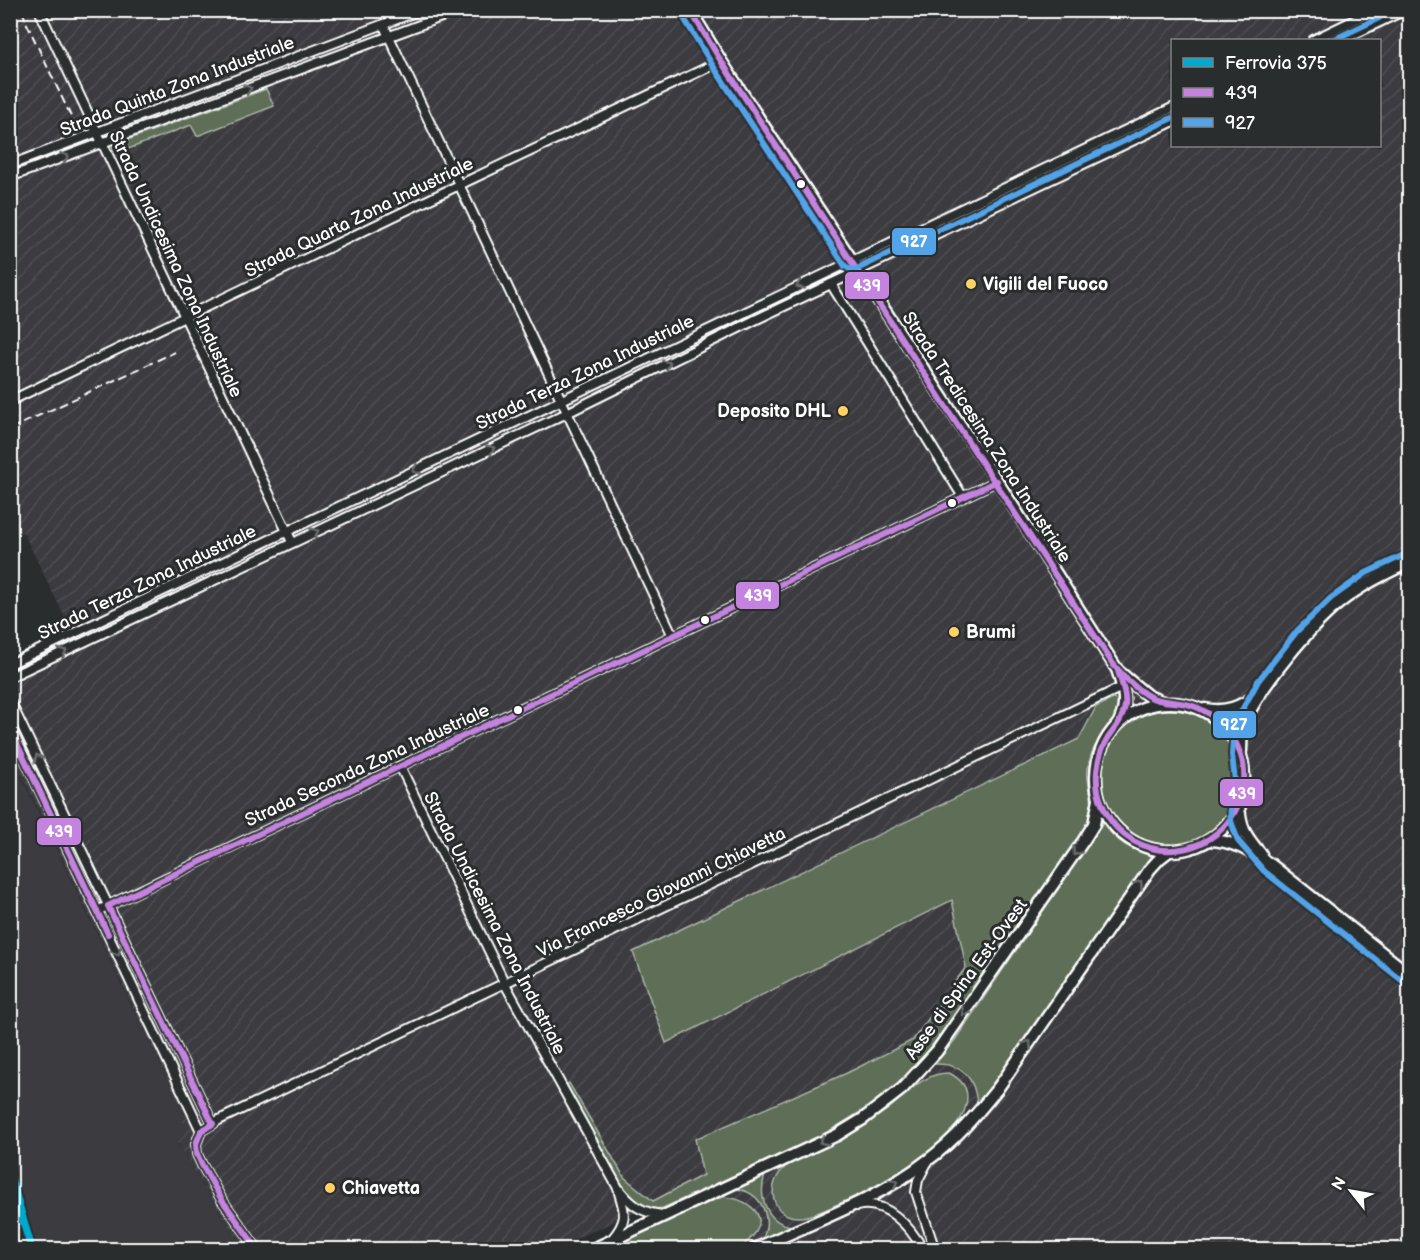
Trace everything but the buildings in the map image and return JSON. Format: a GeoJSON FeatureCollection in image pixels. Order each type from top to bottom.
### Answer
{"type":"FeatureCollection","features":[{"type":"Feature","properties":{"kind":"main road","name":"Strada Tredicesima Zona Industriale"},"geometry":{"type":"LineString","coordinates":[[690,10],[1118,671]]}},
{"type":"Feature","properties":{"kind":"main road"},"geometry":{"type":"LineString","coordinates":[[1270,864],[1246,837],[1240,819],[1239,804],[1244,782],[1241,754],[1243,727],[1266,686],[1304,638],[1337,605],[1371,581],[1410,562]]}},
{"type":"Feature","properties":{"kind":"main road"},"geometry":{"type":"LineString","coordinates":[[1118,671],[1126,701],[1125,711],[1104,743],[1098,759],[1096,776],[1099,799],[1110,820],[1126,837],[1146,847],[1169,851],[1187,849],[1209,840],[1227,824],[1239,804]]}},
{"type":"Feature","properties":{"kind":"main road"},"geometry":{"type":"LineString","coordinates":[[1118,671],[1148,696],[1165,703]]}},
{"type":"Feature","properties":{"kind":"main road"},"geometry":{"type":"LineString","coordinates":[[1118,724],[1137,710],[1165,703],[1214,711],[1232,709],[1245,704],[1266,686]]}},
{"type":"Feature","properties":{"kind":"main road"},"geometry":{"type":"LineString","coordinates":[[1199,708],[1223,725],[1234,739],[1241,754]]}},
{"type":"Feature","properties":{"kind":"main road","name":"Asse di Spina Est-Ovest"},"geometry":{"type":"LineString","coordinates":[[591,1250],[837,1135],[863,1119],[902,1089],[926,1064],[950,1033],[1084,840],[1098,813],[1099,799]]}},
{"type":"Feature","properties":{"kind":"main road"},"geometry":{"type":"LineString","coordinates":[[1209,840],[1228,842],[1270,864],[1410,975]]}},
{"type":"Feature","properties":{"kind":"main road"},"geometry":{"type":"LineString","coordinates":[[753,1250],[878,1193],[928,1160],[971,1120],[998,1088],[1150,869],[1169,851]]}},
{"type":"Feature","properties":{"kind":"street","name":"Strada Undicesima Zona Industriale"},"geometry":{"type":"LineString","coordinates":[[39,10],[292,542]]}},
{"type":"Feature","properties":{"kind":"street","name":"Strada Quinta Zona Industriale"},"geometry":{"type":"LineString","coordinates":[[10,165],[421,10]]}},
{"type":"Feature","properties":{"kind":"street","name":"Strada Quinta Zona Industriale"},"geometry":{"type":"LineString","coordinates":[[10,177],[460,10]]}},
{"type":"Feature","properties":{"kind":"street"},"geometry":{"type":"LineString","coordinates":[[1315,39],[1376,10]]}},
{"type":"Feature","properties":{"kind":"street"},"geometry":{"type":"LineString","coordinates":[[1344,39],[1405,10]]}},
{"type":"Feature","properties":{"kind":"street"},"geometry":{"type":"LineString","coordinates":[[383,24],[673,636]]}},
{"type":"Feature","properties":{"kind":"street"},"geometry":{"type":"LineString","coordinates":[[336,42],[341,54]]}},
{"type":"Feature","properties":{"kind":"street","name":"Strada Quarta Zona Industriale"},"geometry":{"type":"LineString","coordinates":[[10,401],[722,61]]}},
{"type":"Feature","properties":{"kind":"street","name":"Strada Terza Zona Industriale"},"geometry":{"type":"LineString","coordinates":[[10,664],[1171,109]]}},
{"type":"Feature","properties":{"kind":"street","name":"Strada Terza Zona Industriale"},"geometry":{"type":"LineString","coordinates":[[10,677],[1171,123]]}},
{"type":"Feature","properties":{"kind":"street"},"geometry":{"type":"LineString","coordinates":[[1118,134],[1123,145]]}},
{"type":"Feature","properties":{"kind":"street"},"geometry":{"type":"LineString","coordinates":[[831,284],[963,497]]}},
{"type":"Feature","properties":{"kind":"street"},"geometry":{"type":"LineString","coordinates":[[753,307],[757,319]]}},
{"type":"Feature","properties":{"kind":"street"},"geometry":{"type":"LineString","coordinates":[[438,459],[443,471]]}},
{"type":"Feature","properties":{"kind":"street","name":"Strada Seconda Zona Industriale"},"geometry":{"type":"LineString","coordinates":[[97,911],[997,481]]}},
{"type":"Feature","properties":{"kind":"street"},"geometry":{"type":"LineString","coordinates":[[250,549],[255,560]]}},
{"type":"Feature","properties":{"kind":"street"},"geometry":{"type":"LineString","coordinates":[[92,625],[97,636]]}},
{"type":"Feature","properties":{"kind":"street"},"geometry":{"type":"LineString","coordinates":[[28,655],[33,666]]}},
{"type":"Feature","properties":{"kind":"street","name":"Via Francesco Giovanni Chiavetta"},"geometry":{"type":"LineString","coordinates":[[201,1131],[1122,687]]}},
{"type":"Feature","properties":{"kind":"street"},"geometry":{"type":"LineString","coordinates":[[10,701],[213,1124]]}},
{"type":"Feature","properties":{"kind":"street"},"geometry":{"type":"LineString","coordinates":[[10,728],[201,1131],[196,1144],[202,1165],[222,1200],[258,1250]]}},
{"type":"Feature","properties":{"kind":"street"},"geometry":{"type":"LineString","coordinates":[[15,738],[26,733]]}},
{"type":"Feature","properties":{"kind":"street","name":"Strada Undicesima Zona Industriale"},"geometry":{"type":"LineString","coordinates":[[400,766],[505,984],[618,1188]]}},
{"type":"Feature","properties":{"kind":"street"},"geometry":{"type":"LineString","coordinates":[[38,787],[49,782]]}},
{"type":"Feature","properties":{"kind":"street"},"geometry":{"type":"LineString","coordinates":[[928,1160],[918,1180],[916,1192],[935,1250]]}},
{"type":"Feature","properties":{"kind":"street"},"geometry":{"type":"LineString","coordinates":[[618,1188],[635,1207],[653,1214],[665,1215]]}},
{"type":"Feature","properties":{"kind":"street"},"geometry":{"type":"LineString","coordinates":[[610,1241],[620,1229],[625,1216],[618,1188]]}},
{"type":"Feature","properties":{"kind":"street"},"geometry":{"type":"LineString","coordinates":[[841,1210],[865,1204],[881,1207],[889,1211],[910,1230],[922,1250]]}},
{"type":"Feature","properties":{"kind":"shaded area"},"geometry":{"type":"Polygon","coordinates":[[[11,11],[1409,11],[1409,1249],[733,1249],[704,1182],[552,1249],[242,1249],[176,1142],[183,1137],[183,1112],[11,753],[11,658],[70,628],[23,532],[11,537],[11,11]]]}},
{"type":"Feature","properties":{"kind":"shaded area"},"geometry":{"type":"Polygon","coordinates":[[[10,753],[183,1112],[183,1137],[176,1142],[242,1249],[37,1249],[11,1158],[10,753]]]}},
{"type":"Feature","properties":{"kind":"green space"},"geometry":{"type":"Polygon","coordinates":[[[266,89],[274,106],[197,136],[191,125],[118,153],[113,151],[112,147],[116,144],[266,89]]]}},
{"type":"Feature","properties":{"kind":"green space"},"geometry":{"type":"Polygon","coordinates":[[[1113,699],[1120,704],[1092,753],[1088,767],[1092,809],[1088,823],[945,1029],[913,1070],[880,1100],[826,1133],[663,1208],[647,1210],[631,1200],[566,1085],[569,1083],[624,1177],[653,1201],[703,1175],[695,1139],[847,1073],[913,1040],[966,967],[952,900],[666,1043],[633,952],[1079,739],[1096,707],[1113,699]]]}},
{"type":"Feature","properties":{"kind":"green space"},"geometry":{"type":"Polygon","coordinates":[[[1170,710],[1196,715],[1208,721],[1218,730],[1227,740],[1233,752],[1238,778],[1233,804],[1227,816],[1218,826],[1208,835],[1196,841],[1170,846],[1144,841],[1132,835],[1122,826],[1113,816],[1107,804],[1102,778],[1107,752],[1113,740],[1122,730],[1132,721],[1144,715],[1170,710]]]}},
{"type":"Feature","properties":{"kind":"green space"},"geometry":{"type":"Polygon","coordinates":[[[1103,823],[1124,844],[1152,856],[977,1104],[970,1080],[960,1069],[935,1064],[955,1040],[1103,823]]]}},
{"type":"Feature","properties":{"kind":"green space"},"geometry":{"type":"Polygon","coordinates":[[[949,1073],[962,1082],[967,1097],[963,1114],[952,1130],[935,1147],[894,1176],[819,1212],[801,1217],[791,1216],[778,1208],[773,1194],[774,1186],[782,1170],[787,1166],[864,1125],[892,1106],[921,1081],[949,1073]]]}},
{"type":"Feature","properties":{"kind":"green space"},"geometry":{"type":"Polygon","coordinates":[[[765,1175],[763,1191],[766,1207],[776,1220],[792,1226],[762,1240],[766,1223],[763,1207],[753,1195],[736,1189],[765,1175]]]}},
{"type":"Feature","properties":{"kind":"green space"},"geometry":{"type":"Polygon","coordinates":[[[724,1197],[745,1203],[756,1212],[758,1217],[759,1224],[756,1232],[740,1249],[604,1250],[714,1199],[724,1197]]]}},
{"type":"Feature","properties":{"kind":"railway"},"geometry":{"type":"LineString","coordinates":[[22,10],[76,127]]}},
{"type":"Feature","properties":{"kind":"railway"},"geometry":{"type":"LineString","coordinates":[[10,429],[175,352]]}},
{"type":"Feature","properties":{"kind":"rail line","name":"375"},"geometry":{"type":"LineString","coordinates":[[10,1176],[32,1250]]}},
{"type":"Feature","properties":{"kind":"transit line","name":"439"},"geometry":{"type":"LineString","coordinates":[[690,10],[1113,664],[1145,694],[1155,699],[1190,705],[1203,710],[1224,727],[1232,737],[1243,762],[1243,789],[1234,813],[1219,832],[1199,844],[1177,850],[1155,849],[1134,841],[1115,826],[1102,804],[1097,788],[1098,762],[1104,745],[1121,719],[1125,706],[1118,671]]}},
{"type":"Feature","properties":{"kind":"transit line","name":"927"},"geometry":{"type":"LineString","coordinates":[[682,15],[845,266],[851,270],[1171,118]]}},
{"type":"Feature","properties":{"kind":"transit line","name":"927"},"geometry":{"type":"LineString","coordinates":[[1335,39],[1379,18]]}},
{"type":"Feature","properties":{"kind":"transit line","name":"439"},"geometry":{"type":"LineString","coordinates":[[201,1131],[213,1124],[108,906],[997,481]]}},
{"type":"Feature","properties":{"kind":"transit line","name":"927"},"geometry":{"type":"LineString","coordinates":[[1404,982],[1264,871],[1238,841],[1231,821],[1230,804],[1235,781],[1232,755],[1234,725],[1258,681],[1297,631],[1331,598],[1366,573],[1406,554]]}},
{"type":"Feature","properties":{"kind":"transit line","name":"439"},"geometry":{"type":"LineString","coordinates":[[10,729],[108,934]]}},
{"type":"Feature","properties":{"kind":"transit line","name":"439"},"geometry":{"type":"LineString","coordinates":[[201,1131],[196,1144],[202,1165],[222,1200],[258,1250]]}},
{"type":"Feature","properties":{"kind":"place","name":"Vigili del Fuoco"},"geometry":{"type":"Point","coordinates":[971,284]}},
{"type":"Feature","properties":{"kind":"place","name":"Deposito DHL"},"geometry":{"type":"Point","coordinates":[843,411]}},
{"type":"Feature","properties":{"kind":"place","name":"Brumi"},"geometry":{"type":"Point","coordinates":[954,632]}},
{"type":"Feature","properties":{"kind":"place","name":"Chiavetta"},"geometry":{"type":"Point","coordinates":[330,1188]}}]}
